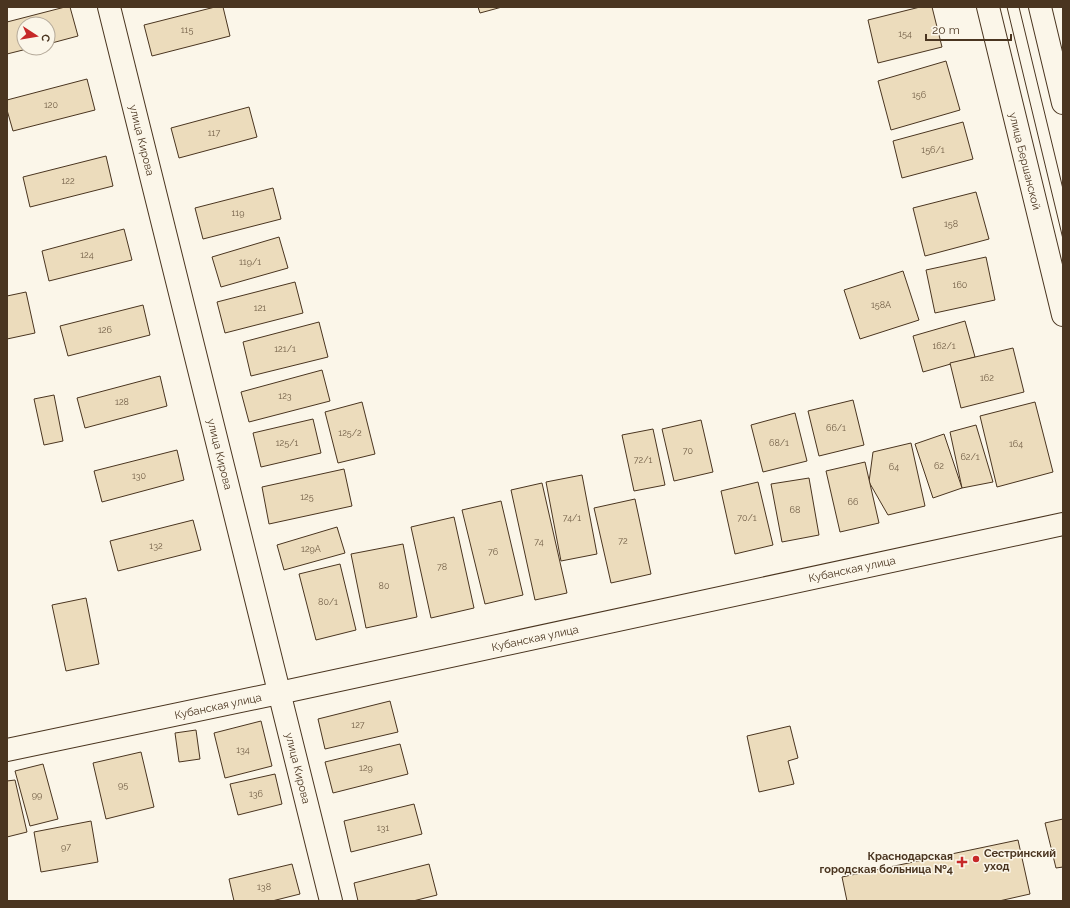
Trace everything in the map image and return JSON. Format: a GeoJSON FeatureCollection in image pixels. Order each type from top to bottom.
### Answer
{"type":"FeatureCollection","features":[{"type":"Feature","properties":{"kind":"street","name":"улица Кирова"},"geometry":{"type":"LineString","coordinates":[[109,7],[331,901]]}},
{"type":"Feature","properties":{"kind":"street","name":"улица Бершанской"},"geometry":{"type":"LineString","coordinates":[[988,7],[1063,315]]}},
{"type":"Feature","properties":{"kind":"street"},"geometry":{"type":"LineString","coordinates":[[1040,7],[1063,103]]}},
{"type":"Feature","properties":{"kind":"street","name":"Кубанская улица"},"geometry":{"type":"LineString","coordinates":[[7,750],[280,693],[1063,524]]}},
{"type":"Feature","properties":{"kind":"building"},"geometry":{"type":"Polygon","coordinates":[[[70,7],[78,36],[56,42],[56,16],[30,16],[70,7]]]}},
{"type":"Feature","properties":{"kind":"building"},"geometry":{"type":"Polygon","coordinates":[[[215,7],[223,7],[230,36],[152,56],[144,25],[215,7]]]}},
{"type":"Feature","properties":{"kind":"building"},"geometry":{"type":"Polygon","coordinates":[[[478,7],[502,7],[480,13],[478,7]]]}},
{"type":"Feature","properties":{"kind":"building"},"geometry":{"type":"Polygon","coordinates":[[[920,7],[932,7],[942,47],[878,63],[868,20],[920,7]]]}},
{"type":"Feature","properties":{"kind":"building"},"geometry":{"type":"Polygon","coordinates":[[[16,20],[16,52],[7,54],[7,22],[16,20]]]}},
{"type":"Feature","properties":{"kind":"building"},"geometry":{"type":"Polygon","coordinates":[[[946,61],[960,110],[891,130],[878,81],[946,61]]]}},
{"type":"Feature","properties":{"kind":"building"},"geometry":{"type":"Polygon","coordinates":[[[87,79],[95,110],[13,131],[7,110],[7,100],[87,79]]]}},
{"type":"Feature","properties":{"kind":"building"},"geometry":{"type":"Polygon","coordinates":[[[249,107],[257,137],[179,158],[171,128],[249,107]]]}},
{"type":"Feature","properties":{"kind":"building"},"geometry":{"type":"Polygon","coordinates":[[[963,122],[973,159],[902,178],[893,141],[963,122]]]}},
{"type":"Feature","properties":{"kind":"building"},"geometry":{"type":"Polygon","coordinates":[[[106,156],[113,186],[30,207],[23,177],[106,156]]]}},
{"type":"Feature","properties":{"kind":"building"},"geometry":{"type":"Polygon","coordinates":[[[273,188],[281,219],[203,239],[195,208],[273,188]]]}},
{"type":"Feature","properties":{"kind":"building"},"geometry":{"type":"Polygon","coordinates":[[[976,192],[989,239],[925,256],[913,208],[976,192]]]}},
{"type":"Feature","properties":{"kind":"building"},"geometry":{"type":"Polygon","coordinates":[[[124,229],[132,260],[49,281],[42,251],[124,229]]]}},
{"type":"Feature","properties":{"kind":"building"},"geometry":{"type":"Polygon","coordinates":[[[279,237],[288,268],[221,287],[212,257],[279,237]]]}},
{"type":"Feature","properties":{"kind":"building"},"geometry":{"type":"Polygon","coordinates":[[[986,257],[995,300],[935,313],[926,270],[986,257]]]}},
{"type":"Feature","properties":{"kind":"building"},"geometry":{"type":"Polygon","coordinates":[[[903,271],[919,320],[860,339],[844,290],[903,271]]]}},
{"type":"Feature","properties":{"kind":"building"},"geometry":{"type":"Polygon","coordinates":[[[295,282],[303,313],[225,333],[217,302],[295,282]]]}},
{"type":"Feature","properties":{"kind":"building"},"geometry":{"type":"Polygon","coordinates":[[[26,292],[35,333],[7,339],[7,296],[26,292]]]}},
{"type":"Feature","properties":{"kind":"building"},"geometry":{"type":"Polygon","coordinates":[[[143,305],[150,335],[68,356],[60,326],[143,305]]]}},
{"type":"Feature","properties":{"kind":"building"},"geometry":{"type":"Polygon","coordinates":[[[965,321],[975,357],[923,372],[913,336],[965,321]]]}},
{"type":"Feature","properties":{"kind":"building"},"geometry":{"type":"Polygon","coordinates":[[[319,322],[328,357],[251,376],[243,342],[319,322]]]}},
{"type":"Feature","properties":{"kind":"building"},"geometry":{"type":"Polygon","coordinates":[[[1013,348],[1024,392],[961,408],[950,363],[1013,348]]]}},
{"type":"Feature","properties":{"kind":"building"},"geometry":{"type":"Polygon","coordinates":[[[322,370],[330,401],[249,422],[241,392],[322,370]]]}},
{"type":"Feature","properties":{"kind":"building"},"geometry":{"type":"Polygon","coordinates":[[[160,376],[167,406],[85,428],[77,398],[160,376]]]}},
{"type":"Feature","properties":{"kind":"building"},"geometry":{"type":"Polygon","coordinates":[[[54,395],[63,441],[44,445],[34,399],[54,395]]]}},
{"type":"Feature","properties":{"kind":"building"},"geometry":{"type":"Polygon","coordinates":[[[853,400],[864,445],[819,456],[808,411],[853,400]]]}},
{"type":"Feature","properties":{"kind":"building"},"geometry":{"type":"Polygon","coordinates":[[[362,402],[375,454],[338,463],[325,412],[362,402]]]}},
{"type":"Feature","properties":{"kind":"building"},"geometry":{"type":"Polygon","coordinates":[[[1035,402],[1053,472],[997,487],[980,416],[1035,402]]]}},
{"type":"Feature","properties":{"kind":"building"},"geometry":{"type":"Polygon","coordinates":[[[795,413],[807,461],[763,472],[751,425],[795,413]]]}},
{"type":"Feature","properties":{"kind":"building"},"geometry":{"type":"Polygon","coordinates":[[[313,419],[321,453],[261,467],[253,433],[313,419]]]}},
{"type":"Feature","properties":{"kind":"building"},"geometry":{"type":"Polygon","coordinates":[[[701,420],[713,472],[674,481],[662,429],[701,420]]]}},
{"type":"Feature","properties":{"kind":"building"},"geometry":{"type":"Polygon","coordinates":[[[976,425],[993,482],[962,488],[950,432],[976,425]]]}},
{"type":"Feature","properties":{"kind":"building"},"geometry":{"type":"Polygon","coordinates":[[[653,429],[665,485],[634,491],[622,435],[653,429]]]}},
{"type":"Feature","properties":{"kind":"building"},"geometry":{"type":"Polygon","coordinates":[[[944,434],[962,488],[933,498],[915,444],[944,434]]]}},
{"type":"Feature","properties":{"kind":"building"},"geometry":{"type":"Polygon","coordinates":[[[911,443],[925,506],[888,515],[869,482],[873,452],[911,443]]]}},
{"type":"Feature","properties":{"kind":"building"},"geometry":{"type":"Polygon","coordinates":[[[177,450],[184,480],[102,502],[94,471],[177,450]]]}},
{"type":"Feature","properties":{"kind":"building"},"geometry":{"type":"Polygon","coordinates":[[[865,462],[879,523],[840,532],[826,471],[865,462]]]}},
{"type":"Feature","properties":{"kind":"building"},"geometry":{"type":"Polygon","coordinates":[[[344,469],[352,506],[269,524],[262,487],[344,469]]]}},
{"type":"Feature","properties":{"kind":"building"},"geometry":{"type":"Polygon","coordinates":[[[582,475],[597,554],[561,561],[546,482],[582,475]]]}},
{"type":"Feature","properties":{"kind":"building"},"geometry":{"type":"Polygon","coordinates":[[[809,478],[819,535],[782,542],[771,484],[809,478]]]}},
{"type":"Feature","properties":{"kind":"building"},"geometry":{"type":"Polygon","coordinates":[[[758,482],[773,545],[735,554],[721,491],[758,482]]]}},
{"type":"Feature","properties":{"kind":"building"},"geometry":{"type":"Polygon","coordinates":[[[542,483],[567,593],[535,600],[511,490],[542,483]]]}},
{"type":"Feature","properties":{"kind":"building"},"geometry":{"type":"Polygon","coordinates":[[[635,499],[651,574],[611,583],[594,508],[635,499]]]}},
{"type":"Feature","properties":{"kind":"building"},"geometry":{"type":"Polygon","coordinates":[[[501,501],[523,595],[485,604],[462,510],[501,501]]]}},
{"type":"Feature","properties":{"kind":"building"},"geometry":{"type":"Polygon","coordinates":[[[454,517],[474,608],[431,618],[411,527],[454,517]]]}},
{"type":"Feature","properties":{"kind":"building"},"geometry":{"type":"Polygon","coordinates":[[[193,520],[201,550],[118,571],[110,541],[193,520]]]}},
{"type":"Feature","properties":{"kind":"building"},"geometry":{"type":"Polygon","coordinates":[[[337,527],[345,553],[284,570],[277,545],[337,527]]]}},
{"type":"Feature","properties":{"kind":"building"},"geometry":{"type":"Polygon","coordinates":[[[403,544],[417,617],[366,628],[351,554],[403,544]]]}},
{"type":"Feature","properties":{"kind":"building"},"geometry":{"type":"Polygon","coordinates":[[[340,564],[356,630],[316,640],[299,574],[340,564]]]}},
{"type":"Feature","properties":{"kind":"building"},"geometry":{"type":"Polygon","coordinates":[[[86,598],[99,664],[66,671],[52,605],[86,598]]]}},
{"type":"Feature","properties":{"kind":"building"},"geometry":{"type":"Polygon","coordinates":[[[390,701],[398,732],[325,749],[318,719],[390,701]]]}},
{"type":"Feature","properties":{"kind":"building"},"geometry":{"type":"Polygon","coordinates":[[[261,721],[272,766],[225,778],[214,733],[261,721]]]}},
{"type":"Feature","properties":{"kind":"building"},"geometry":{"type":"Polygon","coordinates":[[[790,726],[798,758],[788,761],[794,784],[759,792],[747,736],[790,726]]]}},
{"type":"Feature","properties":{"kind":"building"},"geometry":{"type":"Polygon","coordinates":[[[196,730],[200,759],[179,762],[175,733],[196,730]]]}},
{"type":"Feature","properties":{"kind":"building"},"geometry":{"type":"Polygon","coordinates":[[[400,744],[408,774],[333,793],[325,762],[400,744]]]}},
{"type":"Feature","properties":{"kind":"building"},"geometry":{"type":"Polygon","coordinates":[[[141,752],[154,807],[106,819],[93,763],[141,752]]]}},
{"type":"Feature","properties":{"kind":"building"},"geometry":{"type":"Polygon","coordinates":[[[43,764],[58,819],[30,826],[15,771],[43,764]]]}},
{"type":"Feature","properties":{"kind":"building"},"geometry":{"type":"Polygon","coordinates":[[[275,774],[282,804],[238,815],[230,784],[275,774]]]}},
{"type":"Feature","properties":{"kind":"building"},"geometry":{"type":"Polygon","coordinates":[[[15,780],[27,832],[7,837],[7,781],[15,780]]]}},
{"type":"Feature","properties":{"kind":"building"},"geometry":{"type":"Polygon","coordinates":[[[414,804],[422,834],[351,852],[344,821],[414,804]]]}},
{"type":"Feature","properties":{"kind":"building"},"geometry":{"type":"Polygon","coordinates":[[[1063,819],[1063,867],[1056,868],[1045,823],[1063,819]]]}},
{"type":"Feature","properties":{"kind":"building"},"geometry":{"type":"Polygon","coordinates":[[[91,821],[98,862],[41,872],[34,832],[91,821]]]}},
{"type":"Feature","properties":{"kind":"building","name":"Сестринский уход"},"geometry":{"type":"Polygon","coordinates":[[[1018,840],[1030,894],[999,901],[847,901],[842,877],[1018,840]]]}},
{"type":"Feature","properties":{"kind":"building"},"geometry":{"type":"Polygon","coordinates":[[[292,864],[300,894],[272,901],[234,901],[229,879],[292,864]]]}},
{"type":"Feature","properties":{"kind":"building"},"geometry":{"type":"Polygon","coordinates":[[[429,864],[437,895],[413,901],[358,901],[354,883],[429,864]]]}},
{"type":"Feature","properties":{"kind":"tram line"},"geometry":{"type":"LineString","coordinates":[[1007,7],[1063,239]]}},
{"type":"Feature","properties":{"kind":"tram line"},"geometry":{"type":"LineString","coordinates":[[1019,7],[1063,189]]}},
{"type":"Feature","properties":{"kind":"place","name":"Сестринский уход"},"geometry":{"type":"Point","coordinates":[976,859]}},
{"type":"Feature","properties":{"kind":"place","name":"Краснодарская городская больница №4"},"geometry":{"type":"Point","coordinates":[962,862]}}]}
